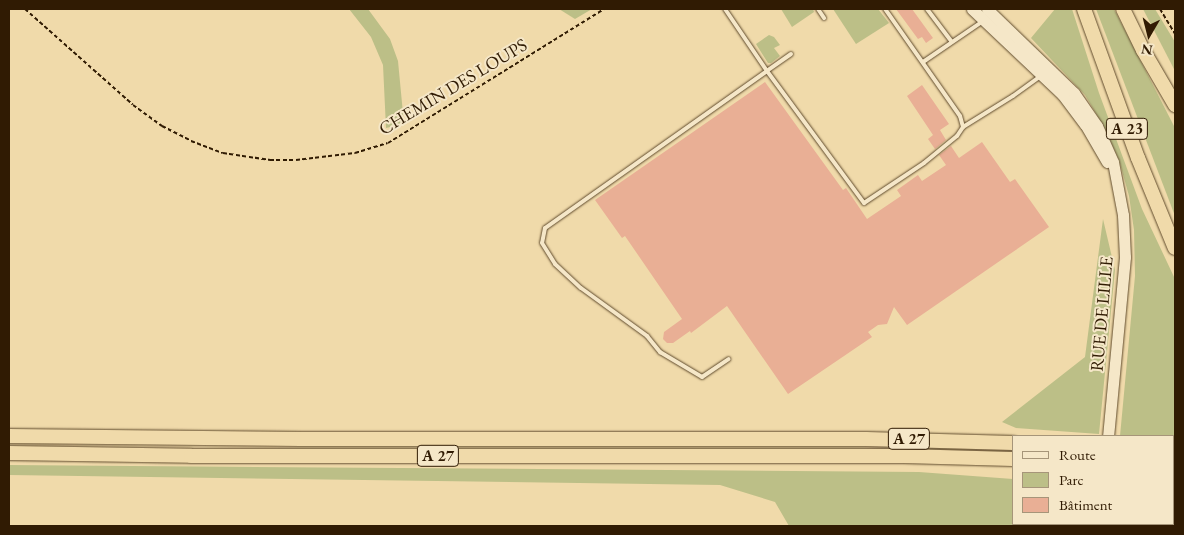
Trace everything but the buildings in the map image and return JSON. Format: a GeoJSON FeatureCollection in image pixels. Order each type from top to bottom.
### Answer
{"type":"FeatureCollection","features":[{"type":"Feature","properties":{"kind":"highway","name":"A 23"},"geometry":{"type":"LineString","coordinates":[[1084,9],[1135,150],[1175,248]]}},
{"type":"Feature","properties":{"kind":"highway"},"geometry":{"type":"LineString","coordinates":[[1123,9],[1143,50],[1175,105]]}},
{"type":"Feature","properties":{"kind":"highway","name":"A 27"},"geometry":{"type":"LineString","coordinates":[[9,436],[301,439],[875,439],[1012,443]]}},
{"type":"Feature","properties":{"kind":"highway","name":"A 27"},"geometry":{"type":"LineString","coordinates":[[9,453],[191,456],[867,456],[1012,460]]}},
{"type":"Feature","properties":{"kind":"highway"},"geometry":{"type":"LineString","coordinates":[[867,456],[1012,467]]}},
{"type":"Feature","properties":{"kind":"main road","name":"RUE DE LILLE"},"geometry":{"type":"LineString","coordinates":[[972,9],[988,14],[1063,81],[1086,109],[1110,153],[1120,194],[1124,224],[1125,266],[1108,435]]}},
{"type":"Feature","properties":{"kind":"main road","name":"RUE DE LILLE"},"geometry":{"type":"LineString","coordinates":[[988,14],[1067,101],[1085,124],[1108,166],[1120,194]]}},
{"type":"Feature","properties":{"kind":"lane"},"geometry":{"type":"LineString","coordinates":[[725,9],[767,71],[864,203],[924,163],[957,136],[963,127],[1013,96],[1042,74]]}},
{"type":"Feature","properties":{"kind":"lane"},"geometry":{"type":"LineString","coordinates":[[818,9],[824,18]]}},
{"type":"Feature","properties":{"kind":"lane"},"geometry":{"type":"LineString","coordinates":[[885,9],[960,116],[963,127]]}},
{"type":"Feature","properties":{"kind":"lane"},"geometry":{"type":"LineString","coordinates":[[926,9],[952,42]]}},
{"type":"Feature","properties":{"kind":"lane"},"geometry":{"type":"LineString","coordinates":[[923,62],[988,14]]}},
{"type":"Feature","properties":{"kind":"lane"},"geometry":{"type":"LineString","coordinates":[[729,359],[702,377],[660,352],[647,336],[582,288],[555,264],[542,243],[543,235],[545,228],[791,54]]}},
{"type":"Feature","properties":{"kind":"path","name":"CHEMIN DES LOUPS"},"geometry":{"type":"LineString","coordinates":[[25,9],[133,104],[162,126],[190,141],[223,153],[270,160],[296,160],[346,155],[388,142],[604,9]]}},
{"type":"Feature","properties":{"kind":"path"},"geometry":{"type":"LineString","coordinates":[[1160,9],[1175,34]]}},
{"type":"Feature","properties":{"kind":"green space"},"geometry":{"type":"Polygon","coordinates":[[[349,9],[368,9],[390,39],[398,61],[404,124],[386,128],[383,65],[371,37],[349,9]]]}},
{"type":"Feature","properties":{"kind":"green space"},"geometry":{"type":"Polygon","coordinates":[[[559,9],[592,9],[575,19],[559,9]]]}},
{"type":"Feature","properties":{"kind":"green space"},"geometry":{"type":"Polygon","coordinates":[[[781,9],[813,9],[814,12],[792,27],[781,9]]]}},
{"type":"Feature","properties":{"kind":"green space"},"geometry":{"type":"Polygon","coordinates":[[[833,9],[878,9],[889,23],[856,44],[833,9]]]}},
{"type":"Feature","properties":{"kind":"green space"},"geometry":{"type":"Polygon","coordinates":[[[1055,9],[1072,9],[1099,93],[1142,209],[1175,279],[1175,444],[1174,435],[1120,435],[1135,276],[1134,230],[1129,196],[1119,160],[1104,127],[1085,95],[1031,38],[1055,9]]]}},
{"type":"Feature","properties":{"kind":"green space"},"geometry":{"type":"Polygon","coordinates":[[[1096,9],[1114,9],[1175,128],[1175,216],[1096,9]]]}},
{"type":"Feature","properties":{"kind":"green space"},"geometry":{"type":"Polygon","coordinates":[[[1143,9],[1155,9],[1175,42],[1175,71],[1143,9]]]}},
{"type":"Feature","properties":{"kind":"green space"},"geometry":{"type":"Polygon","coordinates":[[[769,35],[774,37],[780,45],[774,48],[780,56],[771,63],[768,63],[756,44],[769,35]]]}},
{"type":"Feature","properties":{"kind":"green space"},"geometry":{"type":"Polygon","coordinates":[[[1103,219],[1115,270],[1099,434],[1016,428],[1002,422],[1085,357],[1103,219]]]}},
{"type":"Feature","properties":{"kind":"green space"},"geometry":{"type":"Polygon","coordinates":[[[9,465],[919,472],[1012,479],[1012,525],[1090,526],[789,526],[775,502],[720,485],[9,475],[9,465]]]}},
{"type":"Feature","properties":{"kind":"green space"},"geometry":{"type":"Polygon","coordinates":[[[1175,516],[1175,526],[1109,526],[1174,525],[1175,516]]]}}]}
